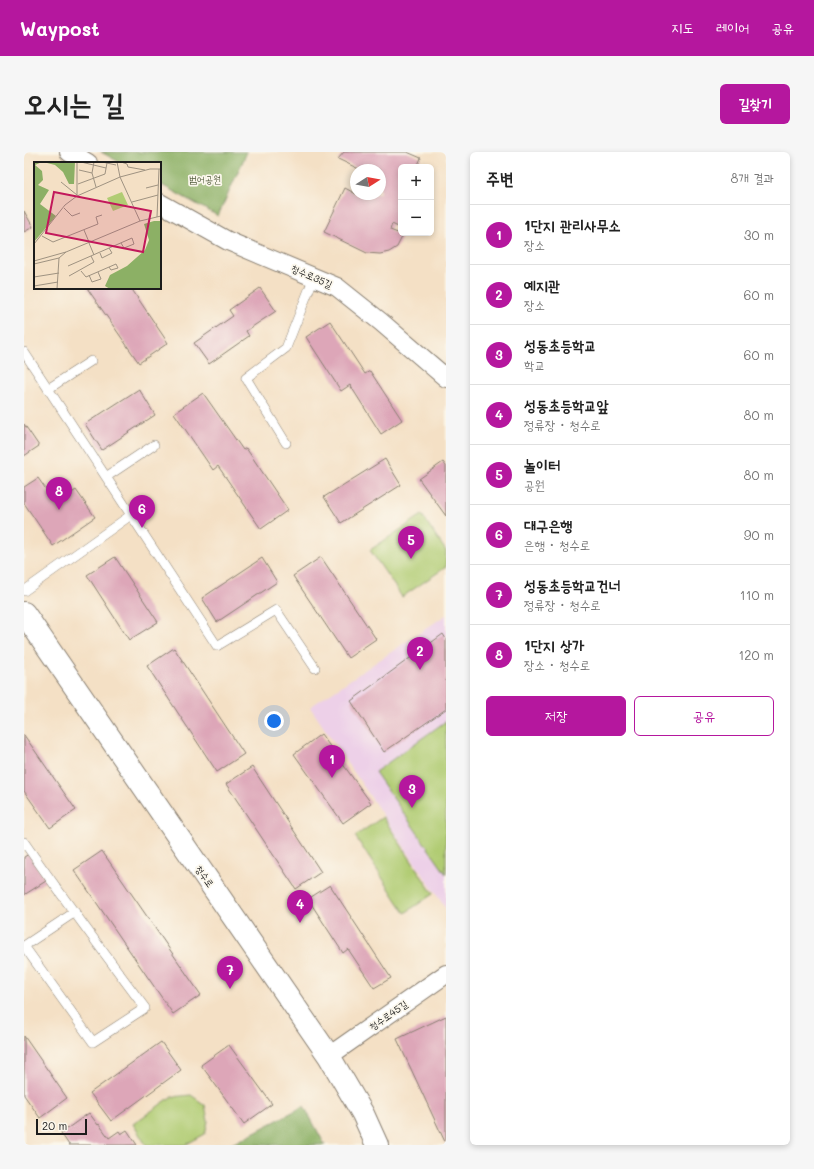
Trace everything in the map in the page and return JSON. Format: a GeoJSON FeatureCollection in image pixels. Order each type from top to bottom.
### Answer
{"type":"FeatureCollection","features":[{"type":"Feature","properties":{"kind":"main road","name":"청수로"},"geometry":{"type":"LineString","coordinates":[[24,613],[329,1056],[363,1114],[377,1145]]}},
{"type":"Feature","properties":{"kind":"street"},"geometry":{"type":"LineString","coordinates":[[69,152],[86,162]]}},
{"type":"Feature","properties":{"kind":"street","name":"청수로35길"},"geometry":{"type":"LineString","coordinates":[[161,204],[228,241],[337,288],[381,322],[446,378]]}},
{"type":"Feature","properties":{"kind":"street","name":"청수로45길"},"geometry":{"type":"LineString","coordinates":[[329,1056],[446,974]]}},
{"type":"Feature","properties":{"kind":"lane"},"geometry":{"type":"LineString","coordinates":[[286,443],[246,378],[286,348],[314,277]]}},
{"type":"Feature","properties":{"kind":"lane"},"geometry":{"type":"LineString","coordinates":[[24,352],[217,646],[276,610],[315,668]]}},
{"type":"Feature","properties":{"kind":"lane"},"geometry":{"type":"LineString","coordinates":[[48,389],[92,361]]}},
{"type":"Feature","properties":{"kind":"lane"},"geometry":{"type":"LineString","coordinates":[[106,477],[154,445]]}},
{"type":"Feature","properties":{"kind":"lane"},"geometry":{"type":"LineString","coordinates":[[24,591],[131,515]]}},
{"type":"Feature","properties":{"kind":"lane"},"geometry":{"type":"LineString","coordinates":[[24,842],[145,1008],[92,1042],[24,946],[75,912]]}},
{"type":"Feature","properties":{"kind":"shaded area"},"geometry":{"type":"Polygon","coordinates":[[[446,615],[446,909],[310,707],[446,615]]]}},
{"type":"Feature","properties":{"kind":"green space","name":"범어공원"},"geometry":{"type":"Polygon","coordinates":[[[101,152],[247,152],[218,216],[161,185],[161,162],[119,162],[101,152]]]}},
{"type":"Feature","properties":{"kind":"green space"},"geometry":{"type":"Polygon","coordinates":[[[422,515],[446,551],[446,567],[402,597],[370,550],[422,515]]]}},
{"type":"Feature","properties":{"kind":"green space"},"geometry":{"type":"Polygon","coordinates":[[[446,721],[446,874],[375,772],[446,721]]]}},
{"type":"Feature","properties":{"kind":"green space"},"geometry":{"type":"Polygon","coordinates":[[[383,817],[433,894],[405,913],[355,836],[383,817]]]}},
{"type":"Feature","properties":{"kind":"green space"},"geometry":{"type":"Polygon","coordinates":[[[191,1095],[205,1105],[208,1121],[205,1134],[185,1145],[146,1145],[133,1124],[171,1097],[191,1095]]]}},
{"type":"Feature","properties":{"kind":"green space"},"geometry":{"type":"Polygon","coordinates":[[[304,1106],[325,1145],[230,1145],[304,1106]]]}},
{"type":"Feature","properties":{"kind":"building"},"geometry":{"type":"Polygon","coordinates":[[[344,152],[407,152],[421,158],[418,164],[398,164],[398,227],[392,224],[390,230],[398,233],[398,236],[402,236],[397,247],[389,252],[380,254],[367,253],[324,232],[345,188],[350,191],[350,200],[386,200],[386,164],[350,165],[338,159],[344,152]]]}},
{"type":"Feature","properties":{"kind":"building"},"geometry":{"type":"Polygon","coordinates":[[[24,211],[33,227],[24,232],[24,211]]]}},
{"type":"Feature","properties":{"kind":"building"},"geometry":{"type":"Polygon","coordinates":[[[260,288],[276,311],[246,331],[249,336],[209,364],[194,343],[233,316],[229,310],[260,288]]]}},
{"type":"Feature","properties":{"kind":"building"},"geometry":{"type":"Polygon","coordinates":[[[88,289],[132,289],[168,343],[139,363],[88,289]]]}},
{"type":"Feature","properties":{"kind":"building"},"geometry":{"type":"Polygon","coordinates":[[[330,321],[365,374],[370,371],[402,420],[381,434],[350,385],[341,391],[306,337],[330,321]]]}},
{"type":"Feature","properties":{"kind":"building"},"geometry":{"type":"Polygon","coordinates":[[[139,389],[155,415],[102,450],[85,424],[139,389]]]}},
{"type":"Feature","properties":{"kind":"building"},"geometry":{"type":"Polygon","coordinates":[[[203,393],[243,450],[246,448],[288,510],[261,529],[218,466],[213,470],[174,413],[203,393]]]}},
{"type":"Feature","properties":{"kind":"building"},"geometry":{"type":"Polygon","coordinates":[[[24,424],[39,446],[24,456],[24,424]]]}},
{"type":"Feature","properties":{"kind":"building"},"geometry":{"type":"Polygon","coordinates":[[[385,459],[401,485],[341,523],[324,497],[385,459]]]}},
{"type":"Feature","properties":{"kind":"building"},"geometry":{"type":"Polygon","coordinates":[[[443,462],[446,466],[446,516],[419,479],[443,462]]]}},
{"type":"Feature","properties":{"kind":"building"},"geometry":{"type":"Polygon","coordinates":[[[38,478],[50,495],[57,490],[63,499],[76,490],[95,517],[53,546],[24,503],[24,487],[38,478]]]}},
{"type":"Feature","properties":{"kind":"building"},"geometry":{"type":"Polygon","coordinates":[[[115,557],[158,622],[129,640],[87,575],[115,557]]]}},
{"type":"Feature","properties":{"kind":"building"},"geometry":{"type":"Polygon","coordinates":[[[321,557],[376,639],[348,658],[293,576],[321,557]]]}},
{"type":"Feature","properties":{"kind":"building"},"geometry":{"type":"Polygon","coordinates":[[[262,558],[277,582],[217,622],[202,598],[262,558]]]}},
{"type":"Feature","properties":{"kind":"building"},"geometry":{"type":"Polygon","coordinates":[[[443,634],[446,639],[446,709],[384,752],[351,701],[443,634]]]}},
{"type":"Feature","properties":{"kind":"building"},"geometry":{"type":"Polygon","coordinates":[[[174,648],[244,754],[217,772],[147,666],[174,648]]]}},
{"type":"Feature","properties":{"kind":"building"},"geometry":{"type":"Polygon","coordinates":[[[321,734],[371,803],[343,823],[294,754],[321,734]]]}},
{"type":"Feature","properties":{"kind":"building"},"geometry":{"type":"Polygon","coordinates":[[[24,735],[76,810],[50,828],[24,791],[24,735]]]}},
{"type":"Feature","properties":{"kind":"building"},"geometry":{"type":"Polygon","coordinates":[[[252,767],[321,872],[296,889],[226,784],[252,767]]]}},
{"type":"Feature","properties":{"kind":"building"},"geometry":{"type":"Polygon","coordinates":[[[102,851],[201,995],[173,1014],[74,870],[102,851]]]}},
{"type":"Feature","properties":{"kind":"building"},"geometry":{"type":"Polygon","coordinates":[[[29,854],[46,881],[24,895],[24,857],[29,854]]]}},
{"type":"Feature","properties":{"kind":"building"},"geometry":{"type":"Polygon","coordinates":[[[330,885],[391,978],[374,988],[348,949],[343,953],[308,899],[330,885]]]}},
{"type":"Feature","properties":{"kind":"building"},"geometry":{"type":"Polygon","coordinates":[[[446,1016],[446,1144],[397,1039],[446,1016]]]}},
{"type":"Feature","properties":{"kind":"building"},"geometry":{"type":"Polygon","coordinates":[[[24,1036],[67,1098],[40,1118],[24,1095],[24,1036]]]}},
{"type":"Feature","properties":{"kind":"building"},"geometry":{"type":"Polygon","coordinates":[[[161,1042],[181,1070],[111,1121],[90,1093],[161,1042]]]}},
{"type":"Feature","properties":{"kind":"building"},"geometry":{"type":"Polygon","coordinates":[[[229,1045],[272,1104],[244,1124],[201,1065],[229,1045]]]}},
{"type":"Feature","properties":{"kind":"building"},"geometry":{"type":"Polygon","coordinates":[[[89,1113],[109,1138],[119,1131],[121,1134],[127,1130],[137,1145],[69,1145],[61,1133],[89,1113]]]}},
{"type":"Feature","properties":{"kind":"place","name":"1단지 상가"},"geometry":{"type":"Point","coordinates":[59,510]}},
{"type":"Feature","properties":{"kind":"place","name":"대구은행"},"geometry":{"type":"Point","coordinates":[142,528]}},
{"type":"Feature","properties":{"kind":"place","name":"놀이터"},"geometry":{"type":"Point","coordinates":[411,559]}},
{"type":"Feature","properties":{"kind":"place","name":"예지관"},"geometry":{"type":"Point","coordinates":[420,670]}},
{"type":"Feature","properties":{"kind":"place","name":"1단지 관리사무소"},"geometry":{"type":"Point","coordinates":[332,778]}},
{"type":"Feature","properties":{"kind":"place","name":"성동초등학교"},"geometry":{"type":"Point","coordinates":[412,808]}},
{"type":"Feature","properties":{"kind":"place","name":"성동초등학교앞"},"geometry":{"type":"Point","coordinates":[300,923]}},
{"type":"Feature","properties":{"kind":"place","name":"성동초등학교건너"},"geometry":{"type":"Point","coordinates":[230,989]}}]}
